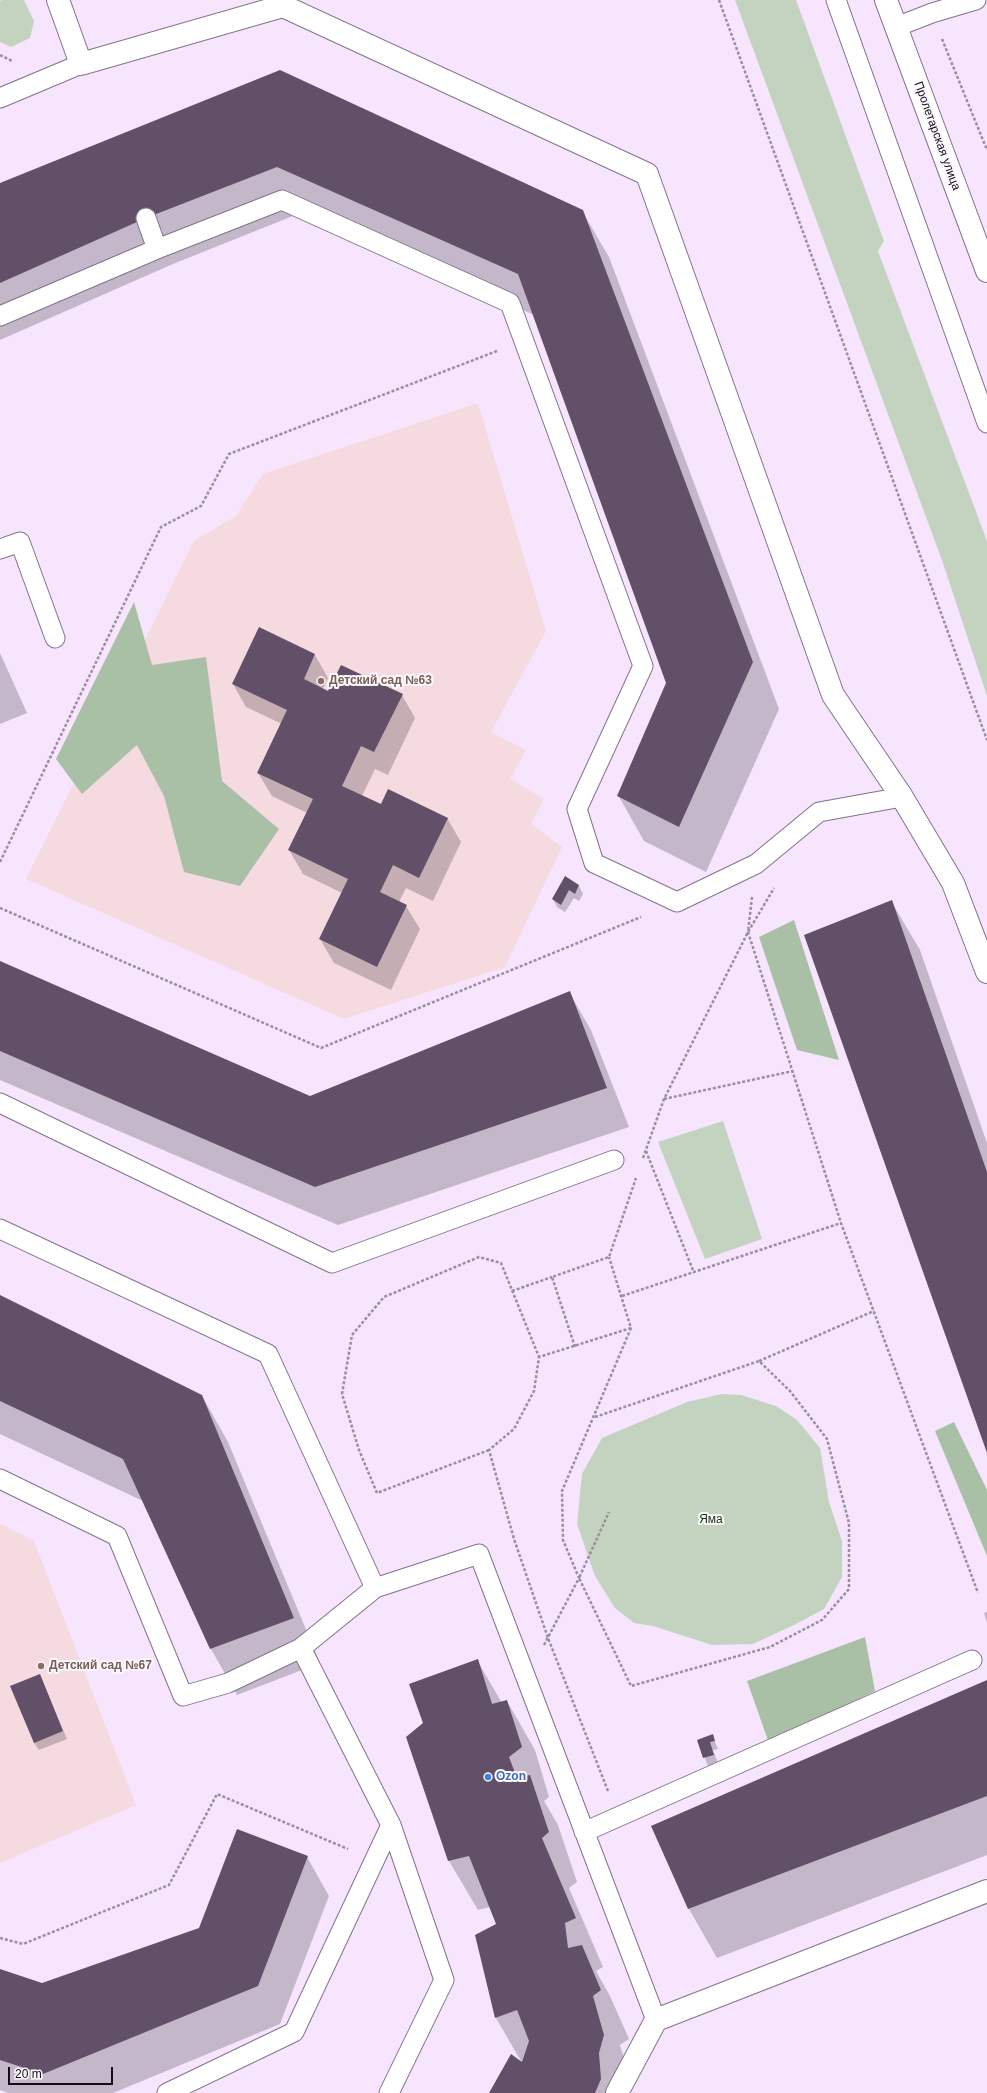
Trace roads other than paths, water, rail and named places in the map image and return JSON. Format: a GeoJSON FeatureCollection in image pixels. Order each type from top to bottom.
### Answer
{"type":"FeatureCollection","features":[{"type":"Feature","properties":{"kind":"street"},"geometry":{"type":"LineString","coordinates":[[58,0],[81,64],[283,6],[647,174],[833,694],[902,796],[954,883],[987,972]]}},
{"type":"Feature","properties":{"kind":"street","name":"Пролетарская улица"},"geometry":{"type":"LineString","coordinates":[[886,0],[987,271]]}},
{"type":"Feature","properties":{"kind":"street"},"geometry":{"type":"LineString","coordinates":[[617,2093],[656,2020],[987,1891]]}},
{"type":"Feature","properties":{"kind":"lane"},"geometry":{"type":"LineString","coordinates":[[836,0],[987,422]]}},
{"type":"Feature","properties":{"kind":"lane"},"geometry":{"type":"LineString","coordinates":[[896,27],[932,13],[976,0]]}},
{"type":"Feature","properties":{"kind":"lane"},"geometry":{"type":"LineString","coordinates":[[0,98],[81,64]]}},
{"type":"Feature","properties":{"kind":"lane"},"geometry":{"type":"LineString","coordinates":[[0,316],[157,249],[282,200],[510,303],[643,666],[577,810],[594,863],[677,902],[756,864],[819,812],[902,796]]}},
{"type":"Feature","properties":{"kind":"lane"},"geometry":{"type":"LineString","coordinates":[[146,218],[157,249]]}},
{"type":"Feature","properties":{"kind":"lane"},"geometry":{"type":"LineString","coordinates":[[0,549],[20,542],[55,638]]}},
{"type":"Feature","properties":{"kind":"lane"},"geometry":{"type":"LineString","coordinates":[[0,1103],[332,1262],[614,1160]]}},
{"type":"Feature","properties":{"kind":"lane"},"geometry":{"type":"LineString","coordinates":[[0,1229],[268,1354],[375,1588]]}},
{"type":"Feature","properties":{"kind":"lane"},"geometry":{"type":"LineString","coordinates":[[0,1479],[117,1536],[183,1696],[228,1683],[301,1648],[375,1588],[479,1554],[656,2020]]}},
{"type":"Feature","properties":{"kind":"lane"},"geometry":{"type":"LineString","coordinates":[[301,1648],[391,1825],[444,1980],[389,2093]]}},
{"type":"Feature","properties":{"kind":"lane"},"geometry":{"type":"LineString","coordinates":[[584,1832],[972,1660]]}},
{"type":"Feature","properties":{"kind":"lane"},"geometry":{"type":"LineString","coordinates":[[167,2093],[294,2032],[391,1825]]}},
{"type":"Feature","properties":{"kind":"place","name":"Детский сад №63"},"geometry":{"type":"Point","coordinates":[321,681]}},
{"type":"Feature","properties":{"kind":"place","name":"Детский сад №67"},"geometry":{"type":"Point","coordinates":[41,1666]}},
{"type":"Feature","properties":{"kind":"place","name":"Ozon"},"geometry":{"type":"Point","coordinates":[488,1777]}},
{"type":"Feature","properties":{"kind":"park label","name":"Яма"},"geometry":{"type":"Point","coordinates":[711,1520]}}]}
